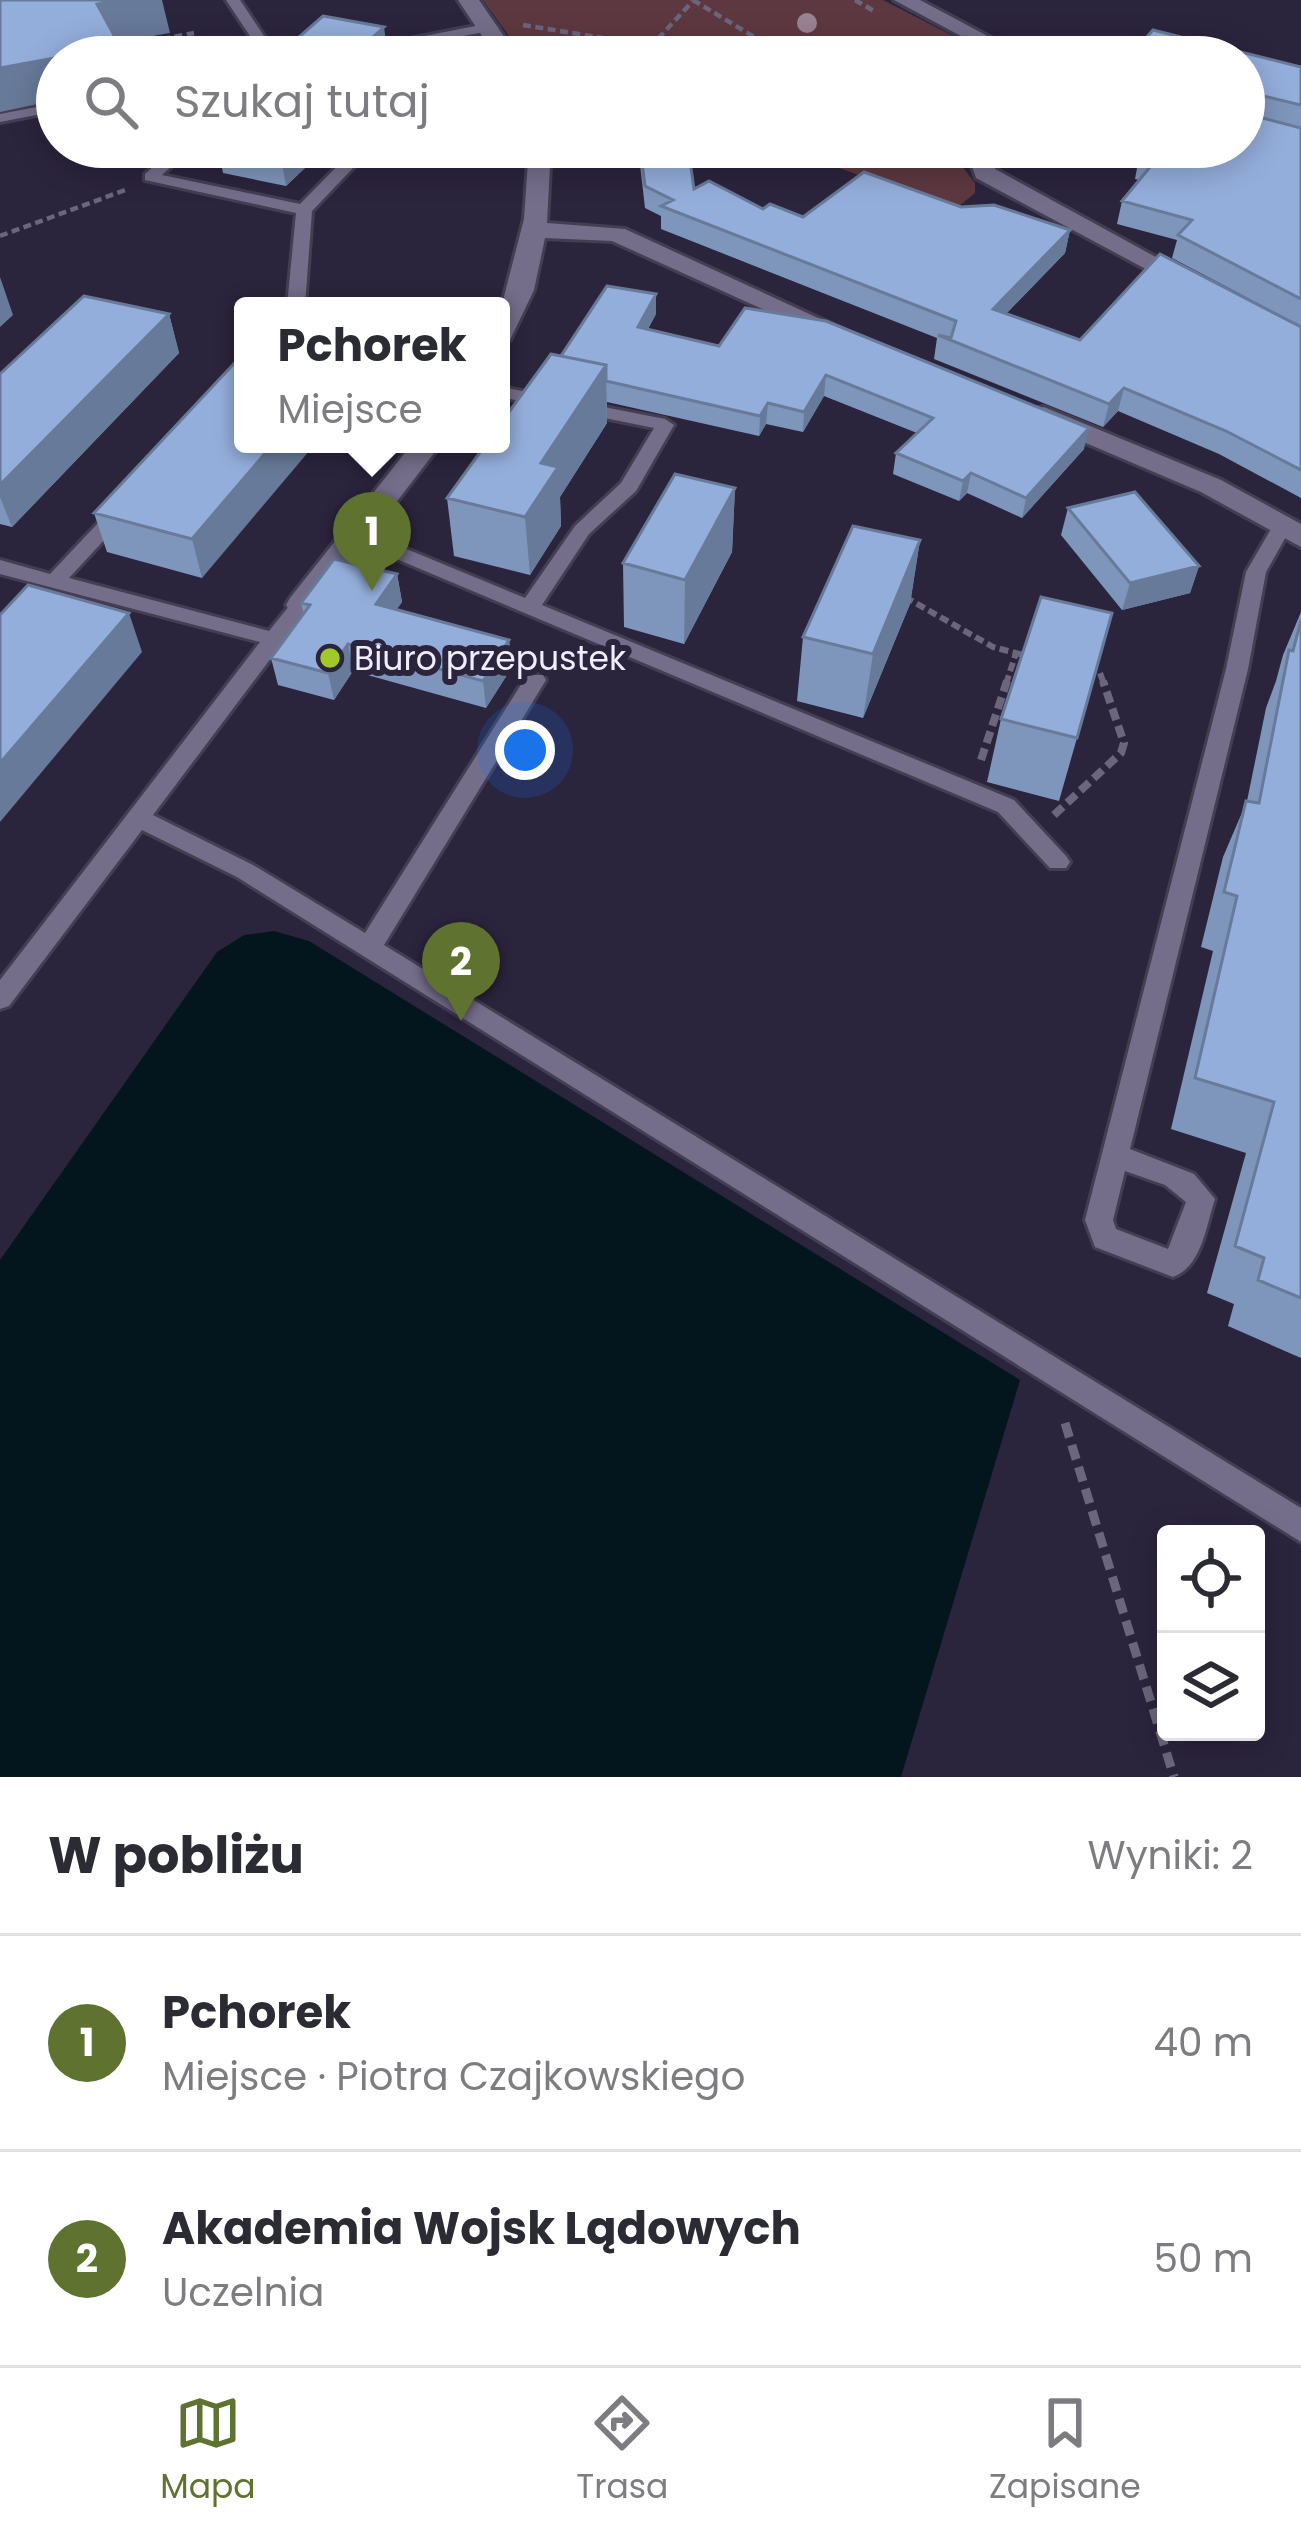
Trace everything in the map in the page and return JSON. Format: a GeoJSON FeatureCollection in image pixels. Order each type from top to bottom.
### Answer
{"type":"FeatureCollection","features":[{"type":"Feature","properties":{"kind":"street"},"geometry":{"type":"LineString","coordinates":[[468,0],[502,25],[504,36]]}},
{"type":"Feature","properties":{"kind":"street"},"geometry":{"type":"LineString","coordinates":[[904,0],[975,36]]}},
{"type":"Feature","properties":{"kind":"street"},"geometry":{"type":"LineString","coordinates":[[510,312],[535,230],[539,168]]}},
{"type":"Feature","properties":{"kind":"street"},"geometry":{"type":"LineString","coordinates":[[983,168],[984,173],[1223,300]]}},
{"type":"Feature","properties":{"kind":"street"},"geometry":{"type":"LineString","coordinates":[[535,230],[616,234],[874,348]]}},
{"type":"Feature","properties":{"kind":"street"},"geometry":{"type":"LineString","coordinates":[[1023,407],[1211,487],[1292,531]]}},
{"type":"Feature","properties":{"kind":"street"},"geometry":{"type":"LineString","coordinates":[[301,605],[420,453]]}},
{"type":"Feature","properties":{"kind":"lane"},"geometry":{"type":"LineString","coordinates":[[233,0],[257,36]]}},
{"type":"Feature","properties":{"kind":"lane"},"geometry":{"type":"LineString","coordinates":[[455,36],[502,25]]}},
{"type":"Feature","properties":{"kind":"lane"},"geometry":{"type":"LineString","coordinates":[[0,118],[36,111]]}},
{"type":"Feature","properties":{"kind":"lane"},"geometry":{"type":"LineString","coordinates":[[151,177],[161,168]]}},
{"type":"Feature","properties":{"kind":"lane"},"geometry":{"type":"LineString","coordinates":[[297,297],[304,210],[345,168]]}},
{"type":"Feature","properties":{"kind":"lane"},"geometry":{"type":"LineString","coordinates":[[151,177],[304,210]]}},
{"type":"Feature","properties":{"kind":"lane"},"geometry":{"type":"LineString","coordinates":[[510,394],[665,425],[629,487],[582,530],[531,605]]}},
{"type":"Feature","properties":{"kind":"lane"},"geometry":{"type":"LineString","coordinates":[[38,583],[142,487]]}},
{"type":"Feature","properties":{"kind":"lane"},"geometry":{"type":"LineString","coordinates":[[1116,1156],[1180,1178],[1193,1185],[1201,1199],[1184,1252],[1173,1264],[1105,1238],[1099,1220],[1237,668],[1256,572],[1292,531]]}},
{"type":"Feature","properties":{"kind":"lane"},"geometry":{"type":"LineString","coordinates":[[356,535],[1006,806],[1058,862]]}},
{"type":"Feature","properties":{"kind":"lane"},"geometry":{"type":"LineString","coordinates":[[0,568],[38,583],[274,639]]}},
{"type":"Feature","properties":{"kind":"lane"},"geometry":{"type":"LineString","coordinates":[[0,999],[301,605]]}},
{"type":"Feature","properties":{"kind":"lane"},"geometry":{"type":"LineString","coordinates":[[368,950],[535,680]]}},
{"type":"Feature","properties":{"kind":"lane"},"geometry":{"type":"LineString","coordinates":[[138,818],[245,871],[1301,1526]]}},
{"type":"Feature","properties":{"kind":"path"},"geometry":{"type":"LineString","coordinates":[[661,36],[694,0],[754,36]]}},
{"type":"Feature","properties":{"kind":"path"},"geometry":{"type":"LineString","coordinates":[[502,25],[581,36]]}},
{"type":"Feature","properties":{"kind":"path"},"geometry":{"type":"LineString","coordinates":[[177,36],[194,33]]}},
{"type":"Feature","properties":{"kind":"path"},"geometry":{"type":"LineString","coordinates":[[0,236],[151,177]]}},
{"type":"Feature","properties":{"kind":"path"},"geometry":{"type":"LineString","coordinates":[[893,593],[993,647],[1036,658]]}},
{"type":"Feature","properties":{"kind":"path"},"geometry":{"type":"LineString","coordinates":[[966,789],[977,772],[1016,653]]}},
{"type":"Feature","properties":{"kind":"path"},"geometry":{"type":"LineString","coordinates":[[1029,831],[1121,753],[1124,742],[1100,673],[1079,668]]}},
{"type":"Feature","properties":{"kind":"path"},"geometry":{"type":"LineString","coordinates":[[1049,1371],[1174,1777]]}},
{"type":"Feature","properties":{"kind":"shaded area"},"geometry":{"type":"Polygon","coordinates":[[[483,0],[883,0],[953,36],[509,36],[483,0]]]}},
{"type":"Feature","properties":{"kind":"shaded area"},"geometry":{"type":"Polygon","coordinates":[[[840,168],[963,168],[975,183],[975,193],[953,211],[840,168]]]}},
{"type":"Feature","properties":{"kind":"water"},"geometry":{"type":"Polygon","coordinates":[[[274,931],[309,941],[1020,1380],[901,1777],[0,1777],[0,1260],[217,952],[244,935],[274,931]]]}},
{"type":"Feature","properties":{"kind":"building"},"geometry":{"type":"Polygon","coordinates":[[[0,0],[119,0],[97,4],[115,36],[36,36],[36,61],[0,68],[0,0]]]}},
{"type":"Feature","properties":{"kind":"building"},"geometry":{"type":"Polygon","coordinates":[[[323,16],[384,27],[374,36],[300,36],[323,16]]]}},
{"type":"Feature","properties":{"kind":"building"},"geometry":{"type":"Polygon","coordinates":[[[1265,58],[1301,67],[1301,105],[1265,96],[1265,58]]]}},
{"type":"Feature","properties":{"kind":"building"},"geometry":{"type":"Polygon","coordinates":[[[1265,119],[1301,128],[1301,299],[1178,235],[1192,220],[1122,201],[1149,168],[1265,168],[1265,119]]]}},
{"type":"Feature","properties":{"kind":"building"},"geometry":{"type":"Polygon","coordinates":[[[643,168],[691,168],[694,189],[709,181],[763,209],[770,204],[803,217],[864,172],[961,207],[994,205],[1070,230],[993,309],[1080,340],[1160,254],[1301,327],[1301,470],[1226,431],[1124,388],[1109,404],[938,335],[951,338],[956,321],[661,206],[673,200],[645,186],[643,168]]]}},
{"type":"Feature","properties":{"kind":"building"},"geometry":{"type":"Polygon","coordinates":[[[607,286],[656,294],[638,327],[719,346],[745,308],[826,321],[1089,428],[1026,498],[971,473],[963,481],[896,453],[933,418],[826,375],[804,412],[768,403],[760,416],[606,381],[606,365],[561,356],[607,286]]]}},
{"type":"Feature","properties":{"kind":"building"},"geometry":{"type":"Polygon","coordinates":[[[84,296],[169,314],[0,485],[0,374],[84,296]]]}},
{"type":"Feature","properties":{"kind":"building"},"geometry":{"type":"Polygon","coordinates":[[[551,354],[606,365],[541,463],[558,467],[525,517],[447,498],[480,453],[510,453],[510,411],[551,354]]]}},
{"type":"Feature","properties":{"kind":"building"},"geometry":{"type":"Polygon","coordinates":[[[234,364],[234,453],[265,453],[192,539],[94,513],[234,364]]]}},
{"type":"Feature","properties":{"kind":"building"},"geometry":{"type":"Polygon","coordinates":[[[675,474],[735,488],[685,580],[623,563],[675,474]]]}},
{"type":"Feature","properties":{"kind":"building"},"geometry":{"type":"Polygon","coordinates":[[[1135,492],[1199,566],[1130,583],[1068,508],[1135,492]]]}},
{"type":"Feature","properties":{"kind":"building"},"geometry":{"type":"Polygon","coordinates":[[[853,526],[920,540],[873,654],[803,637],[853,526]]]}},
{"type":"Feature","properties":{"kind":"building"},"geometry":{"type":"Polygon","coordinates":[[[334,559],[397,574],[376,604],[509,640],[483,681],[348,644],[328,673],[271,658],[310,605],[301,603],[334,559]]]}},
{"type":"Feature","properties":{"kind":"building"},"geometry":{"type":"Polygon","coordinates":[[[28,585],[129,613],[0,763],[0,615],[28,585]]]}},
{"type":"Feature","properties":{"kind":"building"},"geometry":{"type":"Polygon","coordinates":[[[1041,597],[1112,613],[1077,738],[1001,719],[1041,597]]]}},
{"type":"Feature","properties":{"kind":"building"},"geometry":{"type":"Polygon","coordinates":[[[1301,620],[1301,1298],[1258,1280],[1264,1258],[1235,1246],[1274,1102],[1195,1078],[1237,896],[1224,892],[1246,801],[1259,803],[1289,650],[1293,651],[1301,620]]]}},
{"type":"Feature","properties":{"kind":"place","name":"Pchorek"},"geometry":{"type":"Point","coordinates":[372,591]}},
{"type":"Feature","properties":{"kind":"place","name":"Biuro przepustek"},"geometry":{"type":"Point","coordinates":[330,658]}},
{"type":"Feature","properties":{"kind":"place","name":"Akademia Wojsk Lądowych"},"geometry":{"type":"Point","coordinates":[461,1021]}}]}
